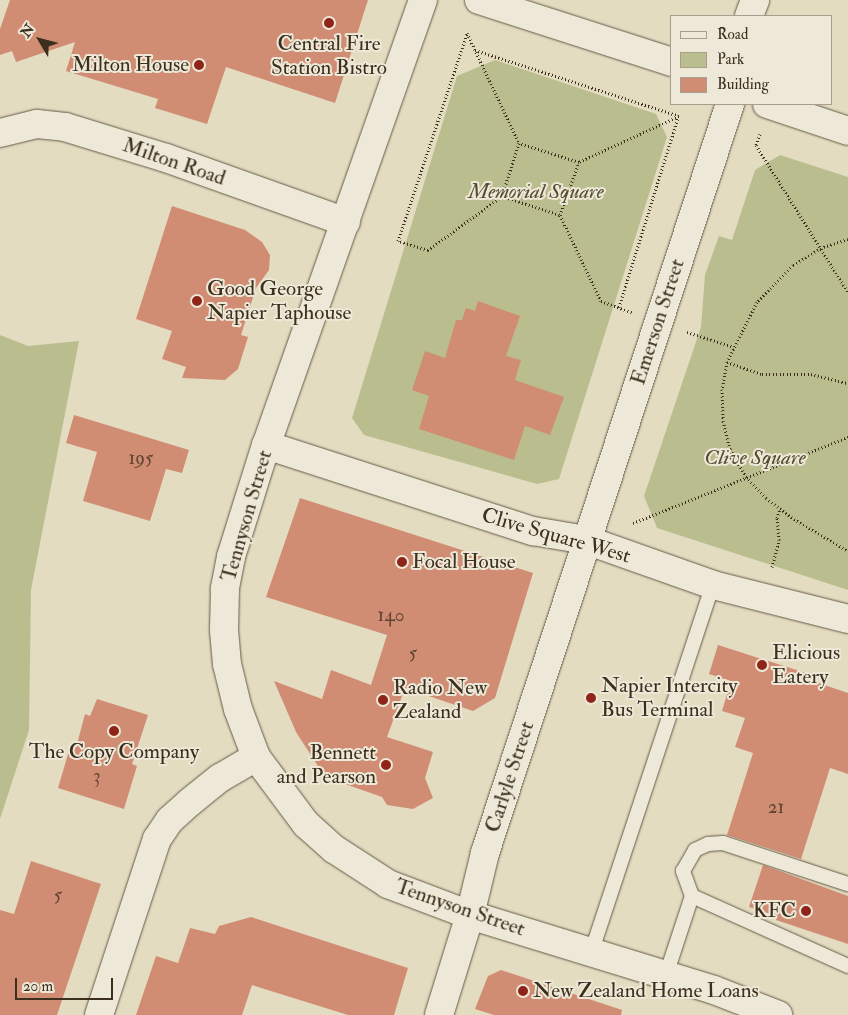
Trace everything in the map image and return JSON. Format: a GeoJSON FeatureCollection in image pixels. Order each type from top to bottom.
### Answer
{"type":"FeatureCollection","features":[{"type":"Feature","properties":{"kind":"street","name":"Tennyson Street"},"geometry":{"type":"LineString","coordinates":[[423,0],[266,445],[244,513],[225,589],[227,664],[256,757],[306,824],[334,849],[388,884],[470,914],[666,974],[778,1015]]}},
{"type":"Feature","properties":{"kind":"street"},"geometry":{"type":"LineString","coordinates":[[479,0],[670,61]]}},
{"type":"Feature","properties":{"kind":"street"},"geometry":{"type":"LineString","coordinates":[[749,15],[755,0]]}},
{"type":"Feature","properties":{"kind":"street","name":"Emerson Street"},"geometry":{"type":"LineString","coordinates":[[586,540],[730,105]]}},
{"type":"Feature","properties":{"kind":"street"},"geometry":{"type":"LineString","coordinates":[[768,105],[848,131]]}},
{"type":"Feature","properties":{"kind":"street","name":"Milton Road"},"geometry":{"type":"LineString","coordinates":[[0,133],[37,124],[65,127],[166,158],[346,222]]}},
{"type":"Feature","properties":{"kind":"street","name":"Clive Square West"},"geometry":{"type":"LineString","coordinates":[[266,445],[533,531],[586,540],[713,585],[848,619]]}},
{"type":"Feature","properties":{"kind":"street","name":"Carlyle Street"},"geometry":{"type":"LineString","coordinates":[[439,1015],[470,914],[485,853],[586,540]]}},
{"type":"Feature","properties":{"kind":"street"},"geometry":{"type":"LineString","coordinates":[[99,1015],[157,840],[170,820],[190,802],[220,778],[256,757]]}},
{"type":"Feature","properties":{"kind":"lane"},"geometry":{"type":"LineString","coordinates":[[592,950],[713,585]]}},
{"type":"Feature","properties":{"kind":"lane"},"geometry":{"type":"LineString","coordinates":[[666,974],[692,896],[683,870],[695,850],[708,844],[723,843],[848,884]]}},
{"type":"Feature","properties":{"kind":"lane"},"geometry":{"type":"LineString","coordinates":[[692,896],[848,966]]}},
{"type":"Feature","properties":{"kind":"path"},"geometry":{"type":"LineString","coordinates":[[467,33],[519,143],[502,196],[428,250],[398,241],[467,33]]}},
{"type":"Feature","properties":{"kind":"path"},"geometry":{"type":"LineString","coordinates":[[475,50],[678,116]]}},
{"type":"Feature","properties":{"kind":"path"},"geometry":{"type":"LineString","coordinates":[[768,105],[756,145],[848,292]]}},
{"type":"Feature","properties":{"kind":"path"},"geometry":{"type":"LineString","coordinates":[[519,143],[579,162],[678,116]]}},
{"type":"Feature","properties":{"kind":"path"},"geometry":{"type":"LineString","coordinates":[[619,307],[678,116]]}},
{"type":"Feature","properties":{"kind":"path"},"geometry":{"type":"LineString","coordinates":[[579,162],[560,215],[602,301],[734,347]]}},
{"type":"Feature","properties":{"kind":"path"},"geometry":{"type":"LineString","coordinates":[[502,196],[560,215]]}},
{"type":"Feature","properties":{"kind":"path"},"geometry":{"type":"LineString","coordinates":[[848,239],[821,248],[794,265],[757,302],[727,362],[722,389],[723,422],[730,449],[746,477],[780,508],[848,551]]}},
{"type":"Feature","properties":{"kind":"path"},"geometry":{"type":"LineString","coordinates":[[727,362],[762,374],[811,374],[848,383]]}},
{"type":"Feature","properties":{"kind":"path"},"geometry":{"type":"LineString","coordinates":[[620,552],[632,524],[848,437]]}},
{"type":"Feature","properties":{"kind":"path"},"geometry":{"type":"LineString","coordinates":[[772,567],[779,540],[777,518],[780,508]]}},
{"type":"Feature","properties":{"kind":"green space","name":"Memorial Square"},"geometry":{"type":"Polygon","coordinates":[[[495,60],[656,114],[667,137],[559,479],[537,484],[364,435],[352,418],[457,76],[495,60]]]}},
{"type":"Feature","properties":{"kind":"green space","name":"Clive Square"},"geometry":{"type":"Polygon","coordinates":[[[780,155],[848,177],[848,590],[657,528],[644,496],[701,327],[705,275],[719,236],[732,240],[755,170],[780,155]]]}},
{"type":"Feature","properties":{"kind":"green space"},"geometry":{"type":"Polygon","coordinates":[[[0,335],[28,346],[79,341],[31,590],[29,730],[0,819],[0,335]]]}},
{"type":"Feature","properties":{"kind":"building"},"geometry":{"type":"Polygon","coordinates":[[[10,0],[368,0],[335,103],[226,67],[207,124],[155,108],[158,99],[66,71],[75,42],[16,62],[12,51],[0,55],[0,29],[10,0]]]}},
{"type":"Feature","properties":{"kind":"building","name":"Good George Napier Taphouse"},"geometry":{"type":"Polygon","coordinates":[[[172,206],[245,230],[262,242],[270,255],[269,270],[256,288],[241,335],[248,337],[238,369],[225,380],[182,378],[186,367],[162,359],[172,331],[136,319],[172,206]]]}},
{"type":"Feature","properties":{"kind":"building"},"geometry":{"type":"Polygon","coordinates":[[[478,301],[520,316],[506,356],[521,360],[515,380],[564,397],[550,435],[525,426],[514,460],[419,429],[429,396],[412,390],[425,351],[445,358],[456,320],[462,320],[466,308],[475,311],[478,301]]]}},
{"type":"Feature","properties":{"kind":"building"},"geometry":{"type":"Polygon","coordinates":[[[74,415],[189,450],[182,473],[166,469],[150,521],[83,501],[97,452],[66,443],[74,415]]]}},
{"type":"Feature","properties":{"kind":"building"},"geometry":{"type":"Polygon","coordinates":[[[300,498],[533,573],[495,698],[473,711],[405,688],[387,737],[433,752],[425,778],[433,798],[413,809],[387,805],[382,797],[325,777],[296,732],[274,681],[322,699],[331,670],[371,685],[387,635],[266,597],[300,498]]]}},
{"type":"Feature","properties":{"kind":"building"},"geometry":{"type":"Polygon","coordinates":[[[718,645],[806,673],[804,678],[848,693],[848,774],[830,768],[801,859],[727,835],[753,753],[735,747],[745,718],[722,711],[731,681],[709,674],[718,645]]]}},
{"type":"Feature","properties":{"kind":"building"},"geometry":{"type":"Polygon","coordinates":[[[97,699],[148,715],[132,764],[137,766],[124,809],[58,788],[71,744],[76,748],[85,714],[90,716],[97,699]]]}},
{"type":"Feature","properties":{"kind":"building"},"geometry":{"type":"Polygon","coordinates":[[[31,861],[101,884],[57,1015],[0,1015],[0,910],[14,914],[31,861]]]}},
{"type":"Feature","properties":{"kind":"building","name":"KFC"},"geometry":{"type":"Polygon","coordinates":[[[763,865],[848,896],[848,944],[776,920],[777,916],[749,907],[763,865]]]}},
{"type":"Feature","properties":{"kind":"building"},"geometry":{"type":"Polygon","coordinates":[[[251,917],[408,968],[394,1015],[348,1015],[252,985],[242,1015],[136,1015],[156,956],[178,963],[190,928],[215,934],[219,926],[251,917]]]}},
{"type":"Feature","properties":{"kind":"building","name":"New Zealand Home Loans"},"geometry":{"type":"Polygon","coordinates":[[[501,970],[622,1010],[621,1015],[494,1015],[475,1009],[488,976],[501,970]]]}},
{"type":"Feature","properties":{"kind":"place","name":"Central Fire Station Bistro"},"geometry":{"type":"Point","coordinates":[329,23]}},
{"type":"Feature","properties":{"kind":"place","name":"Milton House"},"geometry":{"type":"Point","coordinates":[199,65]}},
{"type":"Feature","properties":{"kind":"place","name":"Good George Napier Taphouse"},"geometry":{"type":"Point","coordinates":[197,301]}},
{"type":"Feature","properties":{"kind":"place","name":"Focal House"},"geometry":{"type":"Point","coordinates":[402,562]}},
{"type":"Feature","properties":{"kind":"place","name":"Elicious Eatery"},"geometry":{"type":"Point","coordinates":[762,665]}},
{"type":"Feature","properties":{"kind":"place","name":"Napier Intercity Bus Terminal"},"geometry":{"type":"Point","coordinates":[591,698]}},
{"type":"Feature","properties":{"kind":"place","name":"Radio New Zealand"},"geometry":{"type":"Point","coordinates":[383,700]}},
{"type":"Feature","properties":{"kind":"place","name":"The Copy Company"},"geometry":{"type":"Point","coordinates":[114,731]}},
{"type":"Feature","properties":{"kind":"place","name":"Bennett and Pearson"},"geometry":{"type":"Point","coordinates":[386,765]}},
{"type":"Feature","properties":{"kind":"place","name":"KFC"},"geometry":{"type":"Point","coordinates":[806,911]}},
{"type":"Feature","properties":{"kind":"place","name":"New Zealand Home Loans"},"geometry":{"type":"Point","coordinates":[523,991]}}]}
